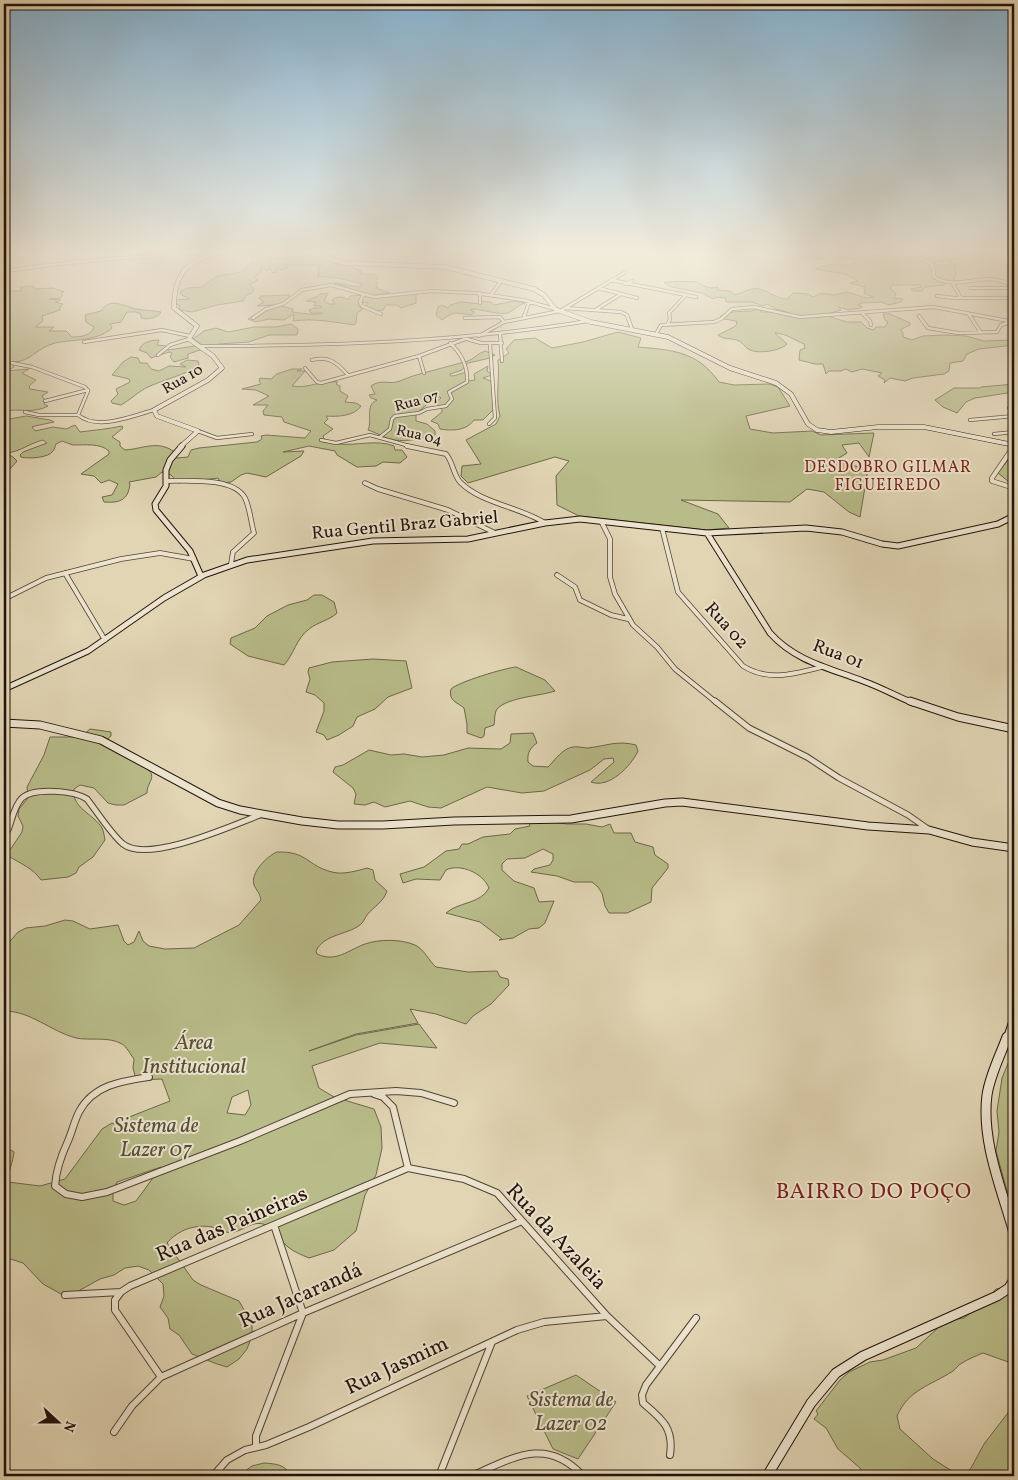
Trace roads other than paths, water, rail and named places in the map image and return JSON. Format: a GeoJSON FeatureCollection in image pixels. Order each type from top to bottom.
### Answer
{"type":"FeatureCollection","features":[{"type":"Feature","properties":{"kind":"street"},"geometry":{"type":"LineString","coordinates":[[158,355],[170,345],[189,337],[195,331],[196,326],[190,321]]}},
{"type":"Feature","properties":{"kind":"street"},"geometry":{"type":"LineString","coordinates":[[478,336],[508,321]]}},
{"type":"Feature","properties":{"kind":"street"},"geometry":{"type":"LineString","coordinates":[[588,321],[656,334],[676,341],[730,368],[768,380],[783,387],[791,394],[808,424],[817,430],[831,432],[878,427],[924,426],[1014,446],[992,478],[992,481],[996,483],[1014,488]]}},
{"type":"Feature","properties":{"kind":"street"},"geometry":{"type":"LineString","coordinates":[[305,368],[317,382],[322,383],[347,374],[419,356],[466,338],[588,321]]}},
{"type":"Feature","properties":{"kind":"street"},"geometry":{"type":"LineString","coordinates":[[630,321],[632,329]]}},
{"type":"Feature","properties":{"kind":"street"},"geometry":{"type":"LineString","coordinates":[[656,334],[661,325],[717,321]]}},
{"type":"Feature","properties":{"kind":"street"},"geometry":{"type":"LineString","coordinates":[[870,321],[871,325]]}},
{"type":"Feature","properties":{"kind":"street"},"geometry":{"type":"LineString","coordinates":[[923,321],[930,329],[958,333],[997,332],[1001,325],[1014,322]]}},
{"type":"Feature","properties":{"kind":"street"},"geometry":{"type":"LineString","coordinates":[[973,321],[981,333]]}},
{"type":"Feature","properties":{"kind":"street"},"geometry":{"type":"LineString","coordinates":[[84,342],[162,330],[189,337]]}},
{"type":"Feature","properties":{"kind":"street"},"geometry":{"type":"LineString","coordinates":[[500,334],[502,361]]}},
{"type":"Feature","properties":{"kind":"street","name":"Rua 10"},"geometry":{"type":"LineString","coordinates":[[25,412],[39,415],[78,416],[86,420],[104,421],[154,410],[219,371],[222,365],[189,337]]}},
{"type":"Feature","properties":{"kind":"street"},"geometry":{"type":"LineString","coordinates":[[200,346],[306,346],[471,337]]}},
{"type":"Feature","properties":{"kind":"street"},"geometry":{"type":"LineString","coordinates":[[466,338],[490,344],[502,343]]}},
{"type":"Feature","properties":{"kind":"street","name":"Rua 07"},"geometry":{"type":"LineString","coordinates":[[380,437],[390,429],[392,419],[395,416],[419,413],[427,409],[446,406],[452,399],[449,392],[467,382],[467,367],[464,359],[457,348],[450,343]]}},
{"type":"Feature","properties":{"kind":"street"},"geometry":{"type":"LineString","coordinates":[[489,424],[495,418],[490,344]]}},
{"type":"Feature","properties":{"kind":"street"},"geometry":{"type":"LineString","coordinates":[[419,356],[424,374]]}},
{"type":"Feature","properties":{"kind":"street"},"geometry":{"type":"LineString","coordinates":[[312,360],[332,359],[347,374]]}},
{"type":"Feature","properties":{"kind":"street"},"geometry":{"type":"LineString","coordinates":[[12,363],[32,366],[85,387],[88,390]]}},
{"type":"Feature","properties":{"kind":"street"},"geometry":{"type":"LineString","coordinates":[[45,401],[88,390]]}},
{"type":"Feature","properties":{"kind":"street"},"geometry":{"type":"LineString","coordinates":[[78,416],[88,390]]}},
{"type":"Feature","properties":{"kind":"street"},"geometry":{"type":"LineString","coordinates":[[1009,408],[1014,409]]}},
{"type":"Feature","properties":{"kind":"street"},"geometry":{"type":"LineString","coordinates":[[154,410],[157,416],[223,438],[252,434]]}},
{"type":"Feature","properties":{"kind":"street"},"geometry":{"type":"LineString","coordinates":[[970,420],[1014,416]]}},
{"type":"Feature","properties":{"kind":"street"},"geometry":{"type":"LineString","coordinates":[[198,431],[178,449],[170,460],[166,470],[166,486],[156,501],[155,507],[194,559],[201,576]]}},
{"type":"Feature","properties":{"kind":"street"},"geometry":{"type":"LineString","coordinates":[[994,434],[1014,432]]}},
{"type":"Feature","properties":{"kind":"street","name":"Rua 04"},"geometry":{"type":"LineString","coordinates":[[321,440],[336,443],[363,436],[380,437],[395,443],[448,454],[452,470],[465,486],[491,500],[526,511],[545,523]]}},
{"type":"Feature","properties":{"kind":"street"},"geometry":{"type":"LineString","coordinates":[[167,481],[214,482],[234,487],[242,494],[254,533],[233,552],[231,564]]}},
{"type":"Feature","properties":{"kind":"street"},"geometry":{"type":"LineString","coordinates":[[365,483],[378,489],[448,510],[497,534]]}},
{"type":"Feature","properties":{"kind":"street","name":"Rua Gentil Braz Gabriel"},"geometry":{"type":"LineString","coordinates":[[4,689],[61,664],[105,640],[201,576],[231,564],[324,547],[373,541],[458,539],[497,534],[570,519],[707,533],[796,527],[842,532],[898,546],[998,524],[1014,516]]}},
{"type":"Feature","properties":{"kind":"street"},"geometry":{"type":"LineString","coordinates":[[601,521],[610,539],[612,586],[628,619],[675,669],[737,720],[908,815],[929,830]]}},
{"type":"Feature","properties":{"kind":"street","name":"Rua 02"},"geometry":{"type":"LineString","coordinates":[[662,528],[678,592],[743,666],[751,672],[769,676],[782,676],[822,667]]}},
{"type":"Feature","properties":{"kind":"street","name":"Rua 01"},"geometry":{"type":"LineString","coordinates":[[707,533],[775,640],[792,651],[822,667],[879,687],[924,707],[977,722],[1014,729]]}},
{"type":"Feature","properties":{"kind":"street"},"geometry":{"type":"LineString","coordinates":[[4,599],[46,578],[147,554],[168,554],[194,559]]}},
{"type":"Feature","properties":{"kind":"street"},"geometry":{"type":"LineString","coordinates":[[65,573],[105,640]]}},
{"type":"Feature","properties":{"kind":"street"},"geometry":{"type":"LineString","coordinates":[[557,574],[575,587],[580,600],[611,615],[628,619]]}},
{"type":"Feature","properties":{"kind":"street"},"geometry":{"type":"LineString","coordinates":[[4,723],[40,725],[101,740],[198,793],[226,805],[261,814],[338,825],[383,825],[454,821],[524,822],[571,819],[665,803],[682,802],[868,826],[929,830],[972,842],[1014,848]]}},
{"type":"Feature","properties":{"kind":"street"},"geometry":{"type":"LineString","coordinates":[[8,830],[22,798],[28,793],[36,791],[81,795],[87,799],[124,845],[132,849],[173,847],[261,814]]}},
{"type":"Feature","properties":{"kind":"street"},"geometry":{"type":"LineString","coordinates":[[1014,1018],[986,1095],[986,1115],[990,1141],[1014,1233]]}},
{"type":"Feature","properties":{"kind":"street"},"geometry":{"type":"LineString","coordinates":[[149,1077],[120,1081],[106,1087],[93,1094],[81,1107],[55,1172],[55,1186],[66,1194],[82,1197],[107,1192],[240,1141],[350,1094],[396,1091],[421,1093],[454,1103]]}},
{"type":"Feature","properties":{"kind":"street"},"geometry":{"type":"LineString","coordinates":[[370,1093],[382,1097],[393,1107],[408,1168]]}},
{"type":"Feature","properties":{"kind":"street","name":"Rua da Azaleia"},"geometry":{"type":"LineString","coordinates":[[408,1168],[460,1176],[477,1182],[497,1193],[607,1316],[660,1366]]}},
{"type":"Feature","properties":{"kind":"street","name":"Rua das Paineiras"},"geometry":{"type":"LineString","coordinates":[[65,1295],[121,1292],[130,1286],[408,1168]]}},
{"type":"Feature","properties":{"kind":"street","name":"Rua Jacarandá"},"geometry":{"type":"LineString","coordinates":[[114,1432],[132,1406],[161,1377],[303,1313],[522,1221]]}},
{"type":"Feature","properties":{"kind":"street"},"geometry":{"type":"LineString","coordinates":[[256,1446],[256,1436],[303,1313],[274,1225]]}},
{"type":"Feature","properties":{"kind":"street"},"geometry":{"type":"LineString","coordinates":[[768,1476],[817,1394],[845,1366],[863,1356],[998,1296],[1009,1288],[1014,1280]]}},
{"type":"Feature","properties":{"kind":"street"},"geometry":{"type":"LineString","coordinates":[[121,1292],[115,1300],[115,1310],[161,1377]]}},
{"type":"Feature","properties":{"kind":"street","name":"Rua Jasmim"},"geometry":{"type":"LineString","coordinates":[[213,1476],[227,1460],[256,1446],[266,1445],[530,1325],[607,1316]]}},
{"type":"Feature","properties":{"kind":"street"},"geometry":{"type":"LineString","coordinates":[[670,1454],[673,1440],[667,1425],[643,1403],[642,1395],[646,1385],[696,1318]]}},
{"type":"Feature","properties":{"kind":"street"},"geometry":{"type":"LineString","coordinates":[[439,1476],[492,1342]]}},
{"type":"Feature","properties":{"kind":"street"},"geometry":{"type":"LineString","coordinates":[[471,1476],[512,1459],[541,1452],[557,1454],[575,1464],[583,1476]]}},
{"type":"Feature","properties":{"kind":"district","name":"DESDOBRO GILMAR FIGUEIREDO"},"geometry":{"type":"Point","coordinates":[888,477]}},
{"type":"Feature","properties":{"kind":"district","name":"BAIRRO DO POÇO"},"geometry":{"type":"Point","coordinates":[874,1192]}},
{"type":"Feature","properties":{"kind":"park label","name":"Área Institucional"},"geometry":{"type":"Point","coordinates":[194,1055]}},
{"type":"Feature","properties":{"kind":"park label","name":"Sistema de Lazer 07"},"geometry":{"type":"Point","coordinates":[156,1138]}},
{"type":"Feature","properties":{"kind":"park label","name":"Sistema de Lazer 02"},"geometry":{"type":"Point","coordinates":[571,1412]}}]}
